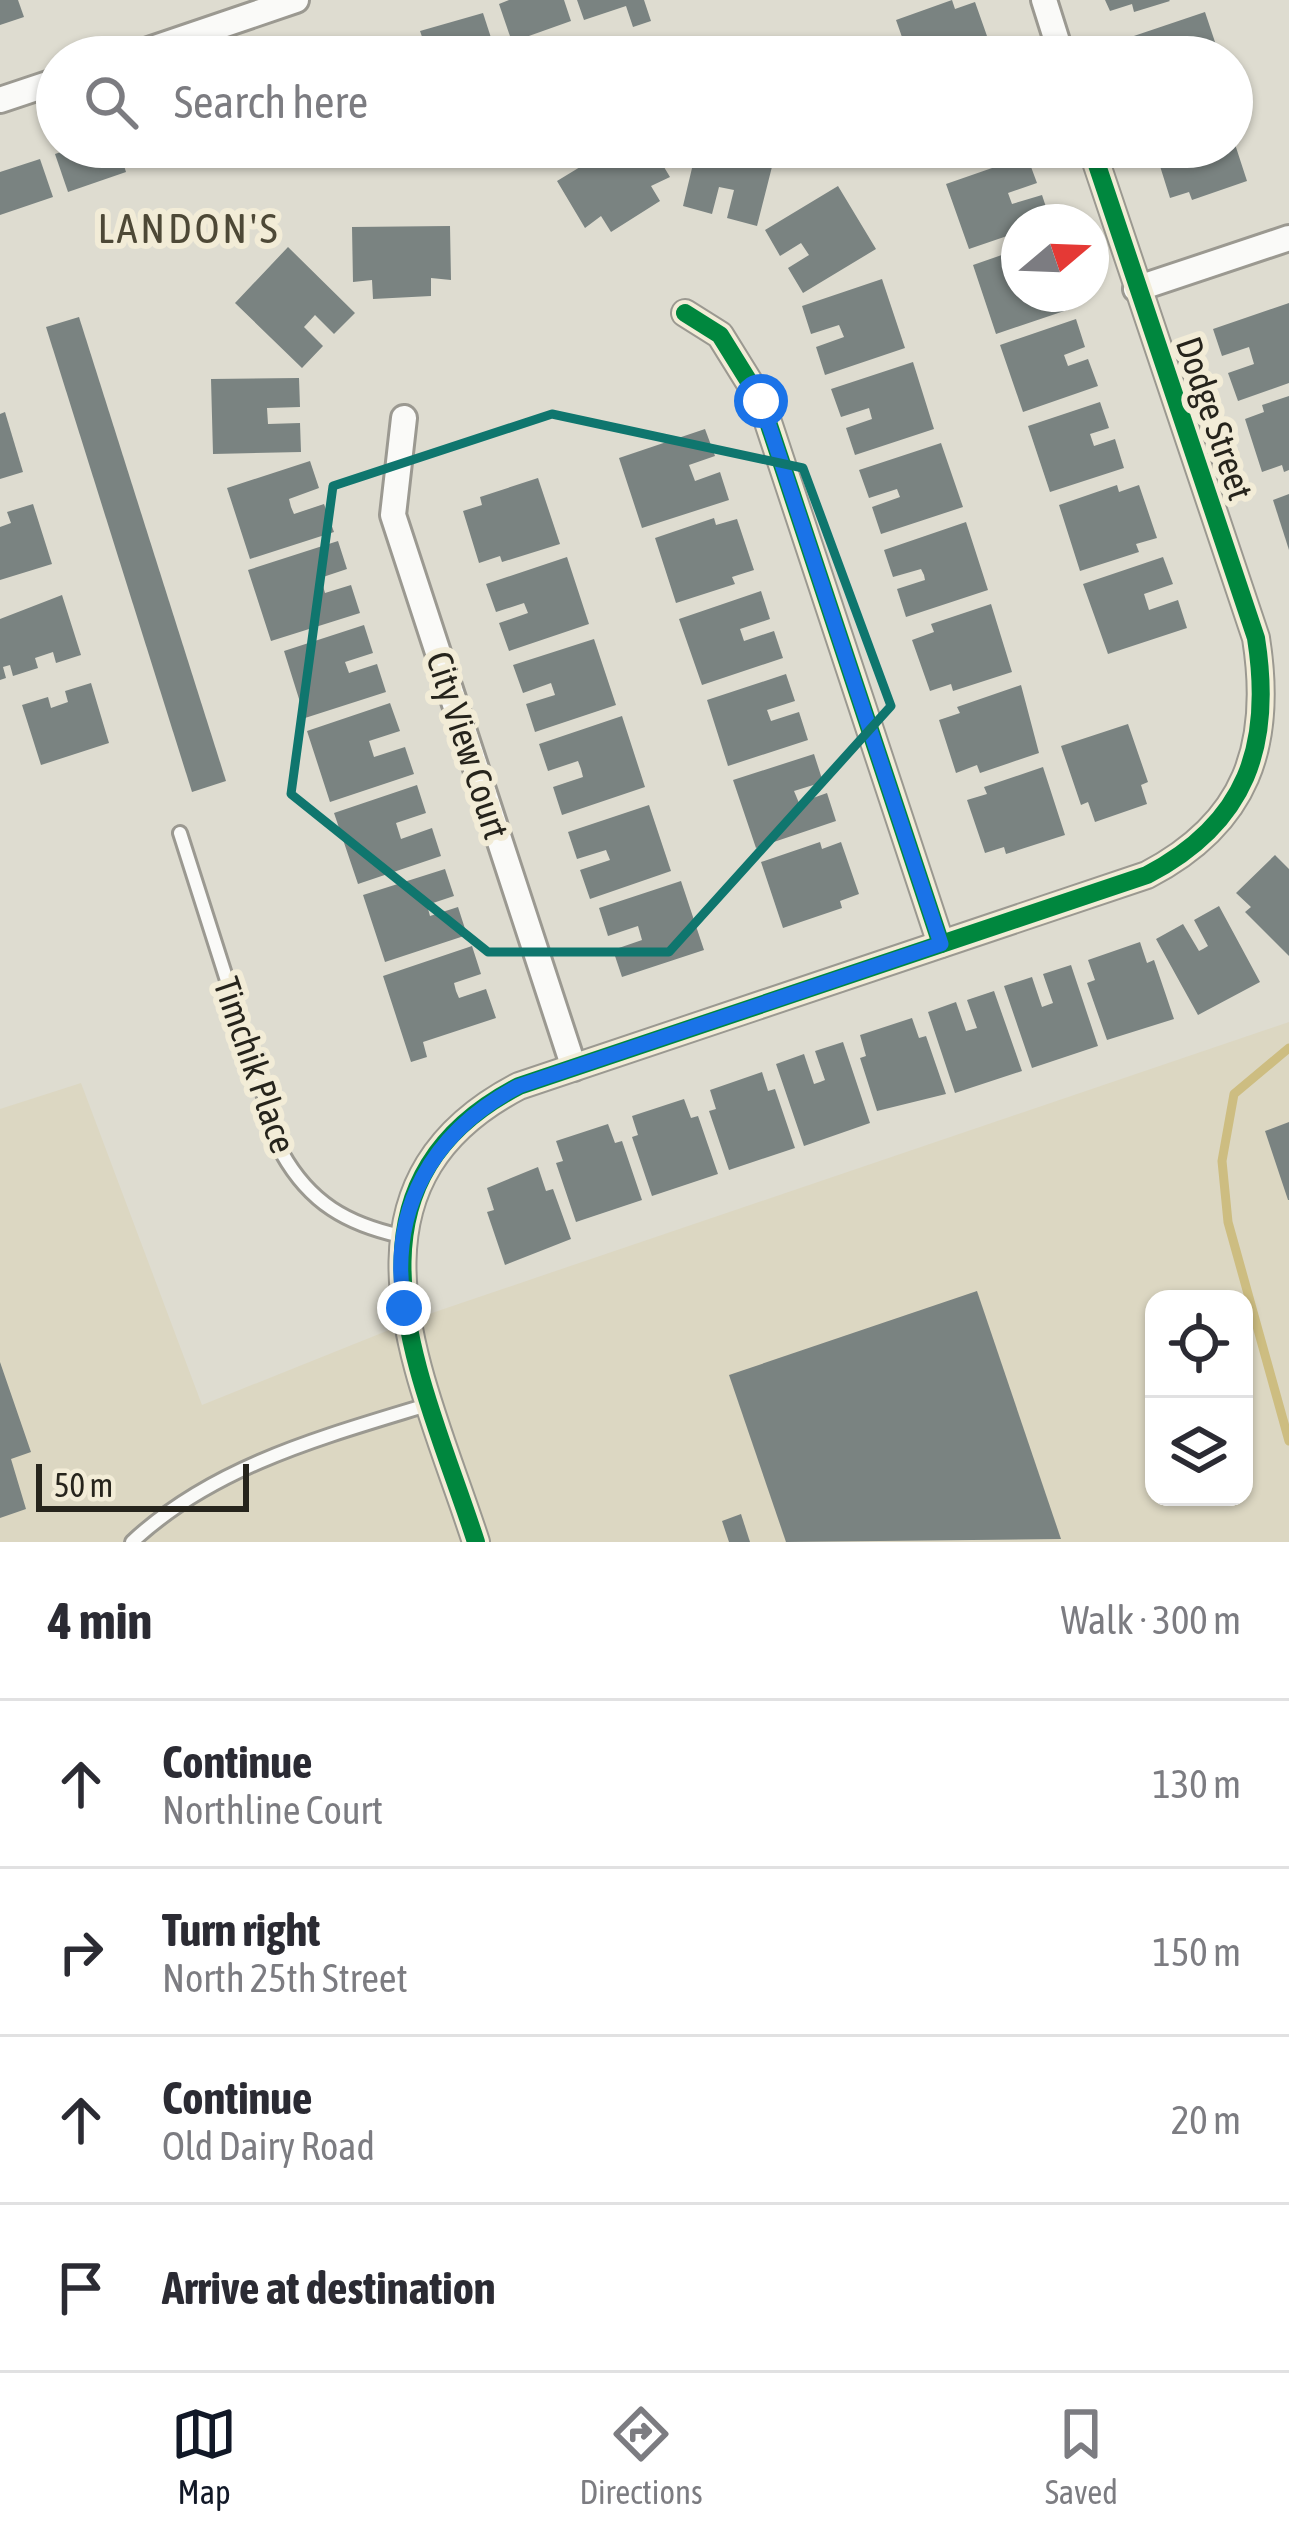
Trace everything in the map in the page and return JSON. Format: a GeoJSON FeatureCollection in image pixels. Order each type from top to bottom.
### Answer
{"type":"FeatureCollection","features":[{"type":"Feature","properties":{"kind":"street"},"geometry":{"type":"LineString","coordinates":[[190,36],[296,0]]}},
{"type":"Feature","properties":{"kind":"street"},"geometry":{"type":"LineString","coordinates":[[1044,0],[1055,36]]}},
{"type":"Feature","properties":{"kind":"street"},"geometry":{"type":"LineString","coordinates":[[0,100],[36,88]]}},
{"type":"Feature","properties":{"kind":"street","name":"Dodge Street"},"geometry":{"type":"LineString","coordinates":[[401,1237],[417,1183],[459,1126],[519,1086],[1168,864],[1197,845],[1224,816],[1244,782],[1261,730],[1263,685],[1256,638],[1098,168]]}},
{"type":"Feature","properties":{"kind":"street"},"geometry":{"type":"LineString","coordinates":[[1136,289],[1289,238]]}},
{"type":"Feature","properties":{"kind":"street"},"geometry":{"type":"LineString","coordinates":[[685,313],[720,335],[761,401],[941,944]]}},
{"type":"Feature","properties":{"kind":"street","name":"City View Court"},"geometry":{"type":"LineString","coordinates":[[404,418],[393,515],[574,1068]]}},
{"type":"Feature","properties":{"kind":"street"},"geometry":{"type":"LineString","coordinates":[[401,1237],[404,1308],[476,1542]]}},
{"type":"Feature","properties":{"kind":"lane","name":"Timchik Place"},"geometry":{"type":"LineString","coordinates":[[180,833],[281,1153],[295,1177],[339,1217],[401,1237]]}},
{"type":"Feature","properties":{"kind":"lane"},"geometry":{"type":"LineString","coordinates":[[132,1542],[196,1494],[250,1465],[431,1403]]}},
{"type":"Feature","properties":{"kind":"highlighted area"},"geometry":{"type":"Polygon","coordinates":[[[552,414],[803,468],[891,706],[669,952],[488,952],[291,794],[333,486],[552,414]]]}},
{"type":"Feature","properties":{"kind":"shaded area"},"geometry":{"type":"Polygon","coordinates":[[[1289,1022],[1289,1542],[0,1542],[0,1109],[81,1083],[202,1405],[429,1314],[1289,1022]]]}},
{"type":"Feature","properties":{"kind":"building"},"geometry":{"type":"Polygon","coordinates":[[[0,0],[18,0],[24,17],[0,25],[0,0]]]}},
{"type":"Feature","properties":{"kind":"building"},"geometry":{"type":"Polygon","coordinates":[[[564,0],[571,21],[529,36],[510,36],[499,4],[564,0]]]}},
{"type":"Feature","properties":{"kind":"building"},"geometry":{"type":"Polygon","coordinates":[[[577,0],[644,0],[651,21],[633,27],[626,6],[584,20],[577,0]]]}},
{"type":"Feature","properties":{"kind":"building"},"geometry":{"type":"Polygon","coordinates":[[[952,0],[955,9],[975,2],[987,36],[902,36],[896,20],[952,0]]]}},
{"type":"Feature","properties":{"kind":"building"},"geometry":{"type":"Polygon","coordinates":[[[1105,0],[1170,1],[1134,12],[1132,4],[1110,11],[1105,0]]]}},
{"type":"Feature","properties":{"kind":"building"},"geometry":{"type":"Polygon","coordinates":[[[1205,12],[1213,36],[1134,36],[1205,12]]]}},
{"type":"Feature","properties":{"kind":"building"},"geometry":{"type":"Polygon","coordinates":[[[483,13],[490,36],[422,36],[420,31],[483,13]]]}},
{"type":"Feature","properties":{"kind":"building"},"geometry":{"type":"Polygon","coordinates":[[[36,160],[53,197],[0,215],[0,172],[36,160]]]}},
{"type":"Feature","properties":{"kind":"building"},"geometry":{"type":"Polygon","coordinates":[[[60,168],[125,168],[126,172],[68,192],[60,168]]]}},
{"type":"Feature","properties":{"kind":"building"},"geometry":{"type":"Polygon","coordinates":[[[578,168],[665,168],[670,177],[651,186],[660,201],[611,232],[601,216],[585,228],[557,181],[578,168]]]}},
{"type":"Feature","properties":{"kind":"building"},"geometry":{"type":"Polygon","coordinates":[[[692,168],[772,168],[757,226],[727,218],[734,190],[719,187],[712,214],[683,206],[692,168]]]}},
{"type":"Feature","properties":{"kind":"building"},"geometry":{"type":"Polygon","coordinates":[[[992,168],[1031,168],[1037,183],[1008,193],[1012,204],[1001,204],[1001,238],[969,249],[946,184],[992,168]]]}},
{"type":"Feature","properties":{"kind":"building"},"geometry":{"type":"Polygon","coordinates":[[[1161,168],[1243,168],[1247,181],[1192,200],[1189,192],[1170,198],[1161,168]]]}},
{"type":"Feature","properties":{"kind":"building"},"geometry":{"type":"Polygon","coordinates":[[[838,186],[876,249],[803,293],[788,268],[809,255],[801,243],[780,256],[765,230],[838,186]]]}},
{"type":"Feature","properties":{"kind":"building"},"geometry":{"type":"Polygon","coordinates":[[[1042,195],[1045,204],[1012,204],[1042,195]]]}},
{"type":"Feature","properties":{"kind":"building"},"geometry":{"type":"Polygon","coordinates":[[[450,226],[451,280],[431,278],[431,296],[373,299],[372,280],[353,282],[352,227],[450,226]]]}},
{"type":"Feature","properties":{"kind":"building"},"geometry":{"type":"Polygon","coordinates":[[[288,247],[355,313],[334,334],[315,315],[304,327],[323,346],[302,368],[235,303],[288,247]]]}},
{"type":"Feature","properties":{"kind":"building"},"geometry":{"type":"Polygon","coordinates":[[[1001,255],[1001,312],[1061,312],[996,334],[973,265],[1001,255]]]}},
{"type":"Feature","properties":{"kind":"building"},"geometry":{"type":"Polygon","coordinates":[[[882,279],[905,348],[825,375],[816,347],[844,337],[839,325],[811,334],[802,306],[882,279]]]}},
{"type":"Feature","properties":{"kind":"building"},"geometry":{"type":"Polygon","coordinates":[[[1289,303],[1289,383],[1238,401],[1228,373],[1254,364],[1249,347],[1222,356],[1213,329],[1289,303]]]}},
{"type":"Feature","properties":{"kind":"building"},"geometry":{"type":"Polygon","coordinates":[[[79,317],[226,781],[192,792],[46,327],[79,317]]]}},
{"type":"Feature","properties":{"kind":"building"},"geometry":{"type":"Polygon","coordinates":[[[1076,319],[1085,347],[1064,355],[1068,366],[1088,359],[1098,386],[1023,412],[1000,345],[1076,319]]]}},
{"type":"Feature","properties":{"kind":"building"},"geometry":{"type":"Polygon","coordinates":[[[913,362],[934,429],[855,455],[846,428],[872,419],[869,408],[841,417],[831,389],[913,362]]]}},
{"type":"Feature","properties":{"kind":"building"},"geometry":{"type":"Polygon","coordinates":[[[299,378],[300,407],[267,408],[268,424],[300,423],[301,452],[213,454],[211,379],[299,378]]]}},
{"type":"Feature","properties":{"kind":"building"},"geometry":{"type":"Polygon","coordinates":[[[1289,396],[1289,470],[1284,472],[1282,465],[1262,472],[1245,419],[1264,412],[1262,405],[1289,396]]]}},
{"type":"Feature","properties":{"kind":"building"},"geometry":{"type":"Polygon","coordinates":[[[1100,402],[1109,428],[1090,434],[1094,446],[1115,439],[1124,468],[1050,492],[1028,426],[1100,402]]]}},
{"type":"Feature","properties":{"kind":"building"},"geometry":{"type":"Polygon","coordinates":[[[5,412],[23,472],[0,479],[0,414],[5,412]]]}},
{"type":"Feature","properties":{"kind":"building"},"geometry":{"type":"Polygon","coordinates":[[[705,429],[715,456],[689,465],[695,481],[720,472],[729,500],[642,528],[619,458],[705,429]]]}},
{"type":"Feature","properties":{"kind":"building"},"geometry":{"type":"Polygon","coordinates":[[[941,443],[963,507],[881,534],[872,507],[900,497],[897,489],[869,498],[859,470],[941,443]]]}},
{"type":"Feature","properties":{"kind":"building"},"geometry":{"type":"Polygon","coordinates":[[[310,461],[319,488],[289,499],[291,507],[294,514],[324,504],[334,532],[250,559],[227,488],[310,461]]]}},
{"type":"Feature","properties":{"kind":"building"},"geometry":{"type":"Polygon","coordinates":[[[538,478],[560,544],[502,562],[500,556],[479,563],[463,511],[482,505],[480,497],[538,478]]]}},
{"type":"Feature","properties":{"kind":"building"},"geometry":{"type":"Polygon","coordinates":[[[1117,485],[1119,492],[1139,485],[1157,538],[1136,544],[1139,552],[1080,571],[1059,505],[1117,485]]]}},
{"type":"Feature","properties":{"kind":"building"},"geometry":{"type":"Polygon","coordinates":[[[1289,494],[1289,550],[1273,500],[1289,494]]]}},
{"type":"Feature","properties":{"kind":"building"},"geometry":{"type":"Polygon","coordinates":[[[33,504],[52,564],[0,580],[0,527],[11,523],[7,512],[33,504]]]}},
{"type":"Feature","properties":{"kind":"building"},"geometry":{"type":"Polygon","coordinates":[[[714,518],[716,525],[737,519],[754,570],[732,577],[735,584],[676,603],[655,538],[714,518]]]}},
{"type":"Feature","properties":{"kind":"building"},"geometry":{"type":"Polygon","coordinates":[[[966,522],[988,590],[906,617],[897,589],[925,580],[924,575],[921,569],[893,577],[884,550],[966,522]]]}},
{"type":"Feature","properties":{"kind":"building"},"geometry":{"type":"Polygon","coordinates":[[[338,541],[347,569],[320,578],[325,593],[351,585],[360,613],[271,641],[248,570],[338,541]]]}},
{"type":"Feature","properties":{"kind":"building"},"geometry":{"type":"Polygon","coordinates":[[[567,557],[589,624],[509,651],[499,623],[528,613],[524,603],[496,612],[486,584],[567,557]]]}},
{"type":"Feature","properties":{"kind":"building"},"geometry":{"type":"Polygon","coordinates":[[[1163,557],[1173,584],[1144,594],[1149,610],[1178,600],[1187,628],[1108,654],[1083,584],[1163,557]]]}},
{"type":"Feature","properties":{"kind":"building"},"geometry":{"type":"Polygon","coordinates":[[[761,591],[770,619],[740,629],[744,641],[774,631],[783,658],[702,685],[679,619],[761,591]]]}},
{"type":"Feature","properties":{"kind":"building"},"geometry":{"type":"Polygon","coordinates":[[[62,595],[81,655],[56,663],[53,652],[35,658],[38,668],[13,676],[10,665],[3,667],[6,678],[0,680],[0,619],[62,595]]]}},
{"type":"Feature","properties":{"kind":"building"},"geometry":{"type":"Polygon","coordinates":[[[991,604],[1012,672],[953,691],[951,684],[930,691],[912,640],[934,632],[931,624],[991,604]]]}},
{"type":"Feature","properties":{"kind":"building"},"geometry":{"type":"Polygon","coordinates":[[[364,625],[373,653],[345,662],[349,673],[377,664],[386,692],[305,718],[284,651],[364,625]]]}},
{"type":"Feature","properties":{"kind":"building"},"geometry":{"type":"Polygon","coordinates":[[[594,639],[616,705],[535,732],[526,704],[555,695],[551,683],[523,693],[513,665],[594,639]]]}},
{"type":"Feature","properties":{"kind":"building"},"geometry":{"type":"Polygon","coordinates":[[[786,674],[795,701],[767,710],[771,721],[799,712],[808,740],[728,766],[707,700],[786,674]]]}},
{"type":"Feature","properties":{"kind":"building"},"geometry":{"type":"Polygon","coordinates":[[[91,683],[109,743],[41,765],[22,705],[48,697],[51,708],[68,702],[65,691],[91,683]]]}},
{"type":"Feature","properties":{"kind":"building"},"geometry":{"type":"Polygon","coordinates":[[[1021,685],[1039,753],[980,773],[977,765],[956,773],[939,720],[960,713],[957,707],[1021,685]]]}},
{"type":"Feature","properties":{"kind":"building"},"geometry":{"type":"Polygon","coordinates":[[[390,703],[400,731],[369,741],[374,757],[405,747],[414,774],[330,802],[307,731],[390,703]]]}},
{"type":"Feature","properties":{"kind":"building"},"geometry":{"type":"Polygon","coordinates":[[[622,716],[645,787],[562,815],[553,787],[583,777],[581,769],[578,761],[548,771],[539,744],[622,716]]]}},
{"type":"Feature","properties":{"kind":"building"},"geometry":{"type":"Polygon","coordinates":[[[1128,724],[1148,782],[1141,785],[1147,804],[1095,822],[1088,802],[1081,805],[1061,746],[1128,724]]]}},
{"type":"Feature","properties":{"kind":"building"},"geometry":{"type":"Polygon","coordinates":[[[814,754],[823,782],[794,791],[799,803],[827,793],[836,821],[756,848],[733,780],[814,754]]]}},
{"type":"Feature","properties":{"kind":"building"},"geometry":{"type":"Polygon","coordinates":[[[1043,767],[1065,835],[1006,854],[1004,847],[985,853],[967,800],[987,794],[984,787],[1043,767]]]}},
{"type":"Feature","properties":{"kind":"building"},"geometry":{"type":"Polygon","coordinates":[[[417,785],[426,813],[396,823],[401,839],[432,828],[441,856],[358,884],[334,813],[417,785]]]}},
{"type":"Feature","properties":{"kind":"building"},"geometry":{"type":"Polygon","coordinates":[[[649,805],[671,871],[590,899],[580,870],[610,860],[606,850],[577,859],[568,832],[649,805]]]}},
{"type":"Feature","properties":{"kind":"building"},"geometry":{"type":"Polygon","coordinates":[[[820,842],[822,849],[841,842],[859,894],[840,901],[842,908],[783,928],[761,862],[820,842]]]}},
{"type":"Feature","properties":{"kind":"building"},"geometry":{"type":"Polygon","coordinates":[[[1275,855],[1289,869],[1289,956],[1245,912],[1251,907],[1236,893],[1275,855]]]}},
{"type":"Feature","properties":{"kind":"building"},"geometry":{"type":"Polygon","coordinates":[[[445,869],[454,896],[427,905],[430,916],[458,907],[467,935],[385,962],[363,895],[445,869]]]}},
{"type":"Feature","properties":{"kind":"building"},"geometry":{"type":"Polygon","coordinates":[[[681,881],[704,950],[622,977],[613,950],[642,940],[638,926],[608,936],[599,908],[681,881]]]}},
{"type":"Feature","properties":{"kind":"building"},"geometry":{"type":"Polygon","coordinates":[[[1219,906],[1260,982],[1198,1015],[1156,939],[1183,924],[1199,951],[1203,949],[1208,946],[1194,920],[1219,906]]]}},
{"type":"Feature","properties":{"kind":"building"},"geometry":{"type":"Polygon","coordinates":[[[1140,942],[1147,963],[1154,960],[1174,1019],[1107,1040],[1087,983],[1095,980],[1088,960],[1140,942]]]}},
{"type":"Feature","properties":{"kind":"building"},"geometry":{"type":"Polygon","coordinates":[[[472,946],[481,974],[454,983],[456,991],[459,998],[486,989],[496,1018],[423,1042],[427,1057],[411,1062],[383,976],[472,946]]]}},
{"type":"Feature","properties":{"kind":"building"},"geometry":{"type":"Polygon","coordinates":[[[1071,965],[1098,1046],[1032,1068],[1004,986],[1032,977],[1042,1007],[1053,1003],[1043,974],[1071,965]]]}},
{"type":"Feature","properties":{"kind":"building"},"geometry":{"type":"Polygon","coordinates":[[[994,991],[1022,1071],[955,1093],[928,1012],[956,1002],[966,1031],[977,1028],[967,1000],[994,991]]]}},
{"type":"Feature","properties":{"kind":"building"},"geometry":{"type":"Polygon","coordinates":[[[912,1018],[919,1038],[926,1036],[946,1094],[877,1111],[860,1058],[866,1056],[860,1035],[912,1018]]]}},
{"type":"Feature","properties":{"kind":"building"},"geometry":{"type":"Polygon","coordinates":[[[843,1042],[870,1123],[804,1146],[776,1064],[804,1054],[814,1084],[825,1080],[815,1051],[843,1042]]]}},
{"type":"Feature","properties":{"kind":"building"},"geometry":{"type":"Polygon","coordinates":[[[762,1072],[768,1091],[775,1089],[795,1148],[729,1170],[709,1111],[716,1109],[710,1090],[762,1072]]]}},
{"type":"Feature","properties":{"kind":"building"},"geometry":{"type":"Polygon","coordinates":[[[684,1099],[691,1118],[698,1116],[718,1174],[652,1196],[632,1137],[638,1135],[632,1116],[684,1099]]]}},
{"type":"Feature","properties":{"kind":"building"},"geometry":{"type":"Polygon","coordinates":[[[1289,1122],[1289,1200],[1288,1200],[1265,1131],[1289,1122]]]}},
{"type":"Feature","properties":{"kind":"building"},"geometry":{"type":"Polygon","coordinates":[[[608,1124],[615,1143],[622,1141],[642,1200],[576,1222],[556,1163],[563,1161],[556,1141],[608,1124]]]}},
{"type":"Feature","properties":{"kind":"building"},"geometry":{"type":"Polygon","coordinates":[[[538,1167],[546,1191],[553,1189],[571,1239],[505,1265],[487,1212],[494,1210],[487,1188],[538,1167]]]}},
{"type":"Feature","properties":{"kind":"building"},"geometry":{"type":"Polygon","coordinates":[[[977,1291],[1061,1539],[786,1542],[729,1375],[977,1291]]]}},
{"type":"Feature","properties":{"kind":"building"},"geometry":{"type":"Polygon","coordinates":[[[0,1362],[31,1452],[11,1459],[26,1509],[0,1518],[0,1362]]]}},
{"type":"Feature","properties":{"kind":"building"},"geometry":{"type":"Polygon","coordinates":[[[741,1514],[750,1542],[729,1542],[722,1521],[741,1514]]]}},
{"type":"Feature","properties":{"kind":"waterway"},"geometry":{"type":"LineString","coordinates":[[1289,1048],[1234,1094],[1222,1161],[1228,1222],[1289,1441]]}},
{"type":"Feature","properties":{"kind":"cycle path"},"geometry":{"type":"LineString","coordinates":[[476,1542],[433,1417],[404,1292],[405,1233],[421,1178],[458,1129],[519,1086],[1147,875],[1209,831],[1245,777],[1260,713],[1256,638],[1098,168]]}},
{"type":"Feature","properties":{"kind":"cycle path"},"geometry":{"type":"LineString","coordinates":[[685,313],[720,335],[761,401],[941,944]]}},
{"type":"Feature","properties":{"kind":"district","name":"LANDON'S"},"geometry":{"type":"Point","coordinates":[189,228]}},
{"type":"Feature","properties":{"kind":"route"},"geometry":{"type":"LineString","coordinates":[[404,1308],[401,1237],[417,1183],[436,1152],[487,1103],[519,1086],[941,944],[761,401]]}}]}
